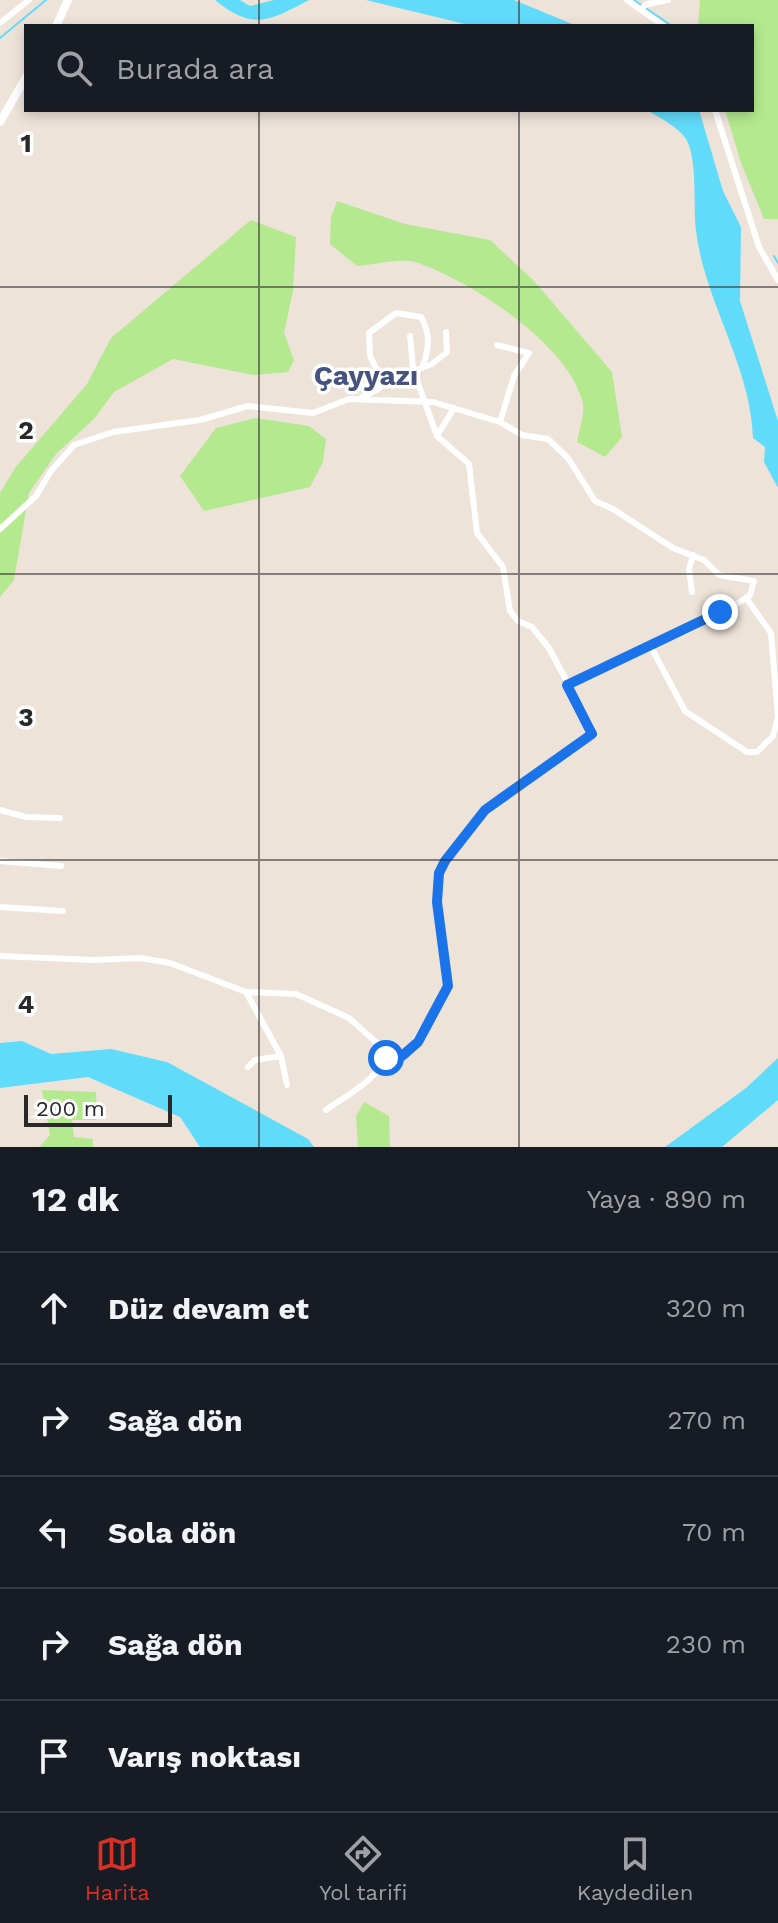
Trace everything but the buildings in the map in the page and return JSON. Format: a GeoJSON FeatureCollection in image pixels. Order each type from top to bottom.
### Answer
{"type":"FeatureCollection","features":[{"type":"Feature","properties":{"kind":"street"},"geometry":{"type":"LineString","coordinates":[[0,23],[29,0]]}},
{"type":"Feature","properties":{"kind":"street"},"geometry":{"type":"LineString","coordinates":[[57,24],[68,0]]}},
{"type":"Feature","properties":{"kind":"street"},"geometry":{"type":"LineString","coordinates":[[627,0],[644,7],[662,24]]}},
{"type":"Feature","properties":{"kind":"street"},"geometry":{"type":"LineString","coordinates":[[644,7],[668,0]]}},
{"type":"Feature","properties":{"kind":"street"},"geometry":{"type":"LineString","coordinates":[[0,122],[24,80]]}},
{"type":"Feature","properties":{"kind":"street"},"geometry":{"type":"LineString","coordinates":[[716,112],[759,247],[778,280]]}},
{"type":"Feature","properties":{"kind":"street"},"geometry":{"type":"LineString","coordinates":[[383,382],[370,356],[369,333],[396,313],[421,317],[429,338],[423,366]]}},
{"type":"Feature","properties":{"kind":"street"},"geometry":{"type":"LineString","coordinates":[[359,399],[380,388],[383,382],[432,364],[447,352],[446,332]]}},
{"type":"Feature","properties":{"kind":"street"},"geometry":{"type":"LineString","coordinates":[[0,956],[94,960],[140,958],[187,968],[246,992],[296,994],[349,1018],[386,1051],[402,1056],[410,1050],[448,986],[437,902],[439,873],[445,861],[485,810],[592,734],[549,648],[532,627],[518,621],[510,611],[503,567],[477,533],[469,464],[437,436],[422,402],[413,369],[410,336]]}},
{"type":"Feature","properties":{"kind":"street"},"geometry":{"type":"LineString","coordinates":[[497,345],[529,353],[514,376],[500,422]]}},
{"type":"Feature","properties":{"kind":"street"},"geometry":{"type":"LineString","coordinates":[[0,529],[36,496],[51,471],[74,445],[92,437],[175,421],[200,420],[248,406],[313,413],[349,399],[359,399],[422,402],[454,408],[500,422],[522,435],[548,439],[568,458],[595,501],[613,509],[673,548],[693,555],[719,575],[754,581],[746,598],[651,647],[597,668],[567,685]]}},
{"type":"Feature","properties":{"kind":"street"},"geometry":{"type":"LineString","coordinates":[[437,436],[454,408]]}},
{"type":"Feature","properties":{"kind":"street"},"geometry":{"type":"LineString","coordinates":[[692,592],[689,569],[693,555]]}},
{"type":"Feature","properties":{"kind":"street"},"geometry":{"type":"LineString","coordinates":[[651,647],[685,711],[747,752],[757,752],[773,736],[778,717],[771,633],[746,598]]}},
{"type":"Feature","properties":{"kind":"street"},"geometry":{"type":"LineString","coordinates":[[0,810],[26,817],[60,818]]}},
{"type":"Feature","properties":{"kind":"street"},"geometry":{"type":"LineString","coordinates":[[0,861],[61,866]]}},
{"type":"Feature","properties":{"kind":"street"},"geometry":{"type":"LineString","coordinates":[[0,907],[63,911]]}},
{"type":"Feature","properties":{"kind":"street"},"geometry":{"type":"LineString","coordinates":[[246,992],[281,1056],[287,1085]]}},
{"type":"Feature","properties":{"kind":"street"},"geometry":{"type":"LineString","coordinates":[[326,1110],[376,1072],[386,1058],[386,1051]]}},
{"type":"Feature","properties":{"kind":"street"},"geometry":{"type":"LineString","coordinates":[[248,1067],[255,1060],[281,1056]]}},
{"type":"Feature","properties":{"kind":"green space"},"geometry":{"type":"Polygon","coordinates":[[[700,0],[778,0],[778,219],[764,219],[741,163],[726,112],[754,112],[754,24],[698,24],[700,0]]]}},
{"type":"Feature","properties":{"kind":"green space"},"geometry":{"type":"Polygon","coordinates":[[[337,201],[405,224],[490,240],[534,281],[612,372],[622,437],[605,457],[577,442],[583,415],[582,400],[573,379],[537,337],[514,317],[464,284],[418,263],[396,261],[357,266],[330,244],[331,217],[337,201]]]}},
{"type":"Feature","properties":{"kind":"green space"},"geometry":{"type":"Polygon","coordinates":[[[251,220],[296,237],[293,291],[284,333],[294,360],[288,372],[253,375],[173,359],[114,392],[94,419],[56,454],[29,493],[14,580],[0,597],[0,493],[15,468],[87,384],[111,338],[251,220]]]}},
{"type":"Feature","properties":{"kind":"green space"},"geometry":{"type":"Polygon","coordinates":[[[255,418],[309,426],[326,439],[323,462],[310,487],[204,511],[180,476],[216,428],[255,418]]]}},
{"type":"Feature","properties":{"kind":"green space"},"geometry":{"type":"Polygon","coordinates":[[[42,1090],[96,1092],[97,1120],[72,1120],[74,1137],[93,1139],[93,1147],[39,1147],[50,1135],[42,1090]]]}},
{"type":"Feature","properties":{"kind":"green space"},"geometry":{"type":"Polygon","coordinates":[[[364,1102],[389,1116],[390,1147],[358,1147],[356,1116],[364,1102]]]}},
{"type":"Feature","properties":{"kind":"water"},"geometry":{"type":"Polygon","coordinates":[[[215,0],[240,0],[250,6],[274,0],[309,0],[261,20],[240,16],[215,0]]]}},
{"type":"Feature","properties":{"kind":"water"},"geometry":{"type":"Polygon","coordinates":[[[366,0],[514,0],[572,24],[465,24],[366,0]]]}},
{"type":"Feature","properties":{"kind":"water"},"geometry":{"type":"Polygon","coordinates":[[[650,112],[700,112],[723,191],[741,227],[740,301],[778,421],[778,488],[764,462],[765,447],[753,438],[745,385],[701,258],[690,148],[686,139],[650,112]]]}},
{"type":"Feature","properties":{"kind":"water"},"geometry":{"type":"Polygon","coordinates":[[[22,1041],[51,1054],[111,1049],[167,1062],[308,1139],[314,1147],[200,1147],[180,1117],[88,1077],[0,1088],[0,1043],[22,1041]]]}},
{"type":"Feature","properties":{"kind":"water"},"geometry":{"type":"Polygon","coordinates":[[[778,1058],[778,1100],[722,1147],[665,1147],[746,1088],[778,1058]]]}},
{"type":"Feature","properties":{"kind":"waterway"},"geometry":{"type":"LineString","coordinates":[[0,38],[46,0]]}},
{"type":"Feature","properties":{"kind":"waterway"},"geometry":{"type":"LineString","coordinates":[[634,0],[669,24]]}},
{"type":"Feature","properties":{"kind":"waterway"},"geometry":{"type":"LineString","coordinates":[[774,256],[778,263]]}},
{"type":"Feature","properties":{"kind":"district","name":"Çayyazı"},"geometry":{"type":"Point","coordinates":[366,375]}},
{"type":"Feature","properties":{"kind":"route"},"geometry":{"type":"LineString","coordinates":[[386,1058],[386,1051],[402,1056],[418,1042],[448,986],[441,954],[437,902],[439,873],[445,861],[477,825],[485,810],[592,734],[567,685],[597,668],[689,630],[720,612]]}}]}
